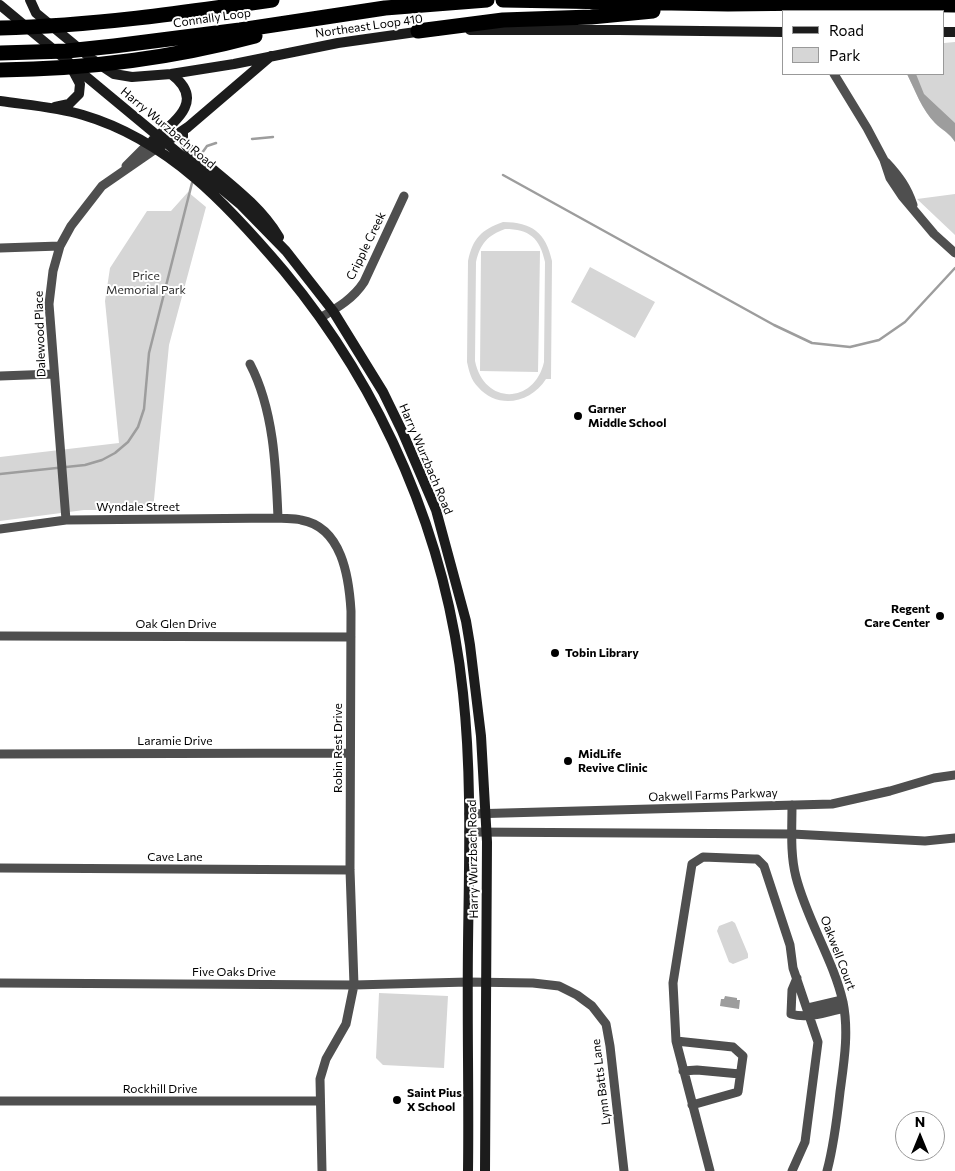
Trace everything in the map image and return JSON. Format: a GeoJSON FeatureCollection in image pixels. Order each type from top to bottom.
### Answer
{"type":"FeatureCollection","features":[{"type":"Feature","properties":{"kind":"highway"},"geometry":{"type":"LineString","coordinates":[[86,24],[200,0]]}},
{"type":"Feature","properties":{"kind":"highway","name":"Connally Loop"},"geometry":{"type":"LineString","coordinates":[[0,28],[86,24],[182,14],[272,0]]}},
{"type":"Feature","properties":{"kind":"highway","name":"Connally Loop"},"geometry":{"type":"LineString","coordinates":[[0,53],[19,54],[114,46],[385,8],[487,0]]}},
{"type":"Feature","properties":{"kind":"highway"},"geometry":{"type":"LineString","coordinates":[[503,0],[728,4],[955,5]]}},
{"type":"Feature","properties":{"kind":"highway"},"geometry":{"type":"LineString","coordinates":[[418,30],[504,20],[591,17],[728,4]]}},
{"type":"Feature","properties":{"kind":"highway"},"geometry":{"type":"LineString","coordinates":[[0,70],[132,60],[211,48],[329,16]]}},
{"type":"Feature","properties":{"kind":"main road"},"geometry":{"type":"LineString","coordinates":[[30,0],[36,13],[93,60],[114,74],[132,77],[171,74],[272,55]]}},
{"type":"Feature","properties":{"kind":"main road","name":"Harry Wurzbach Road"},"geometry":{"type":"LineString","coordinates":[[0,5],[66,59],[205,186],[266,250],[304,296],[359,376],[406,469],[433,544],[450,615],[466,714],[469,814],[468,1171]]}},
{"type":"Feature","properties":{"kind":"main road","name":"Northeast Loop 410"},"geometry":{"type":"LineString","coordinates":[[157,142],[183,130],[272,55],[338,42],[418,30],[782,32]]}},
{"type":"Feature","properties":{"kind":"main road"},"geometry":{"type":"LineString","coordinates":[[50,109],[69,104],[79,94],[78,80],[66,59]]}},
{"type":"Feature","properties":{"kind":"main road"},"geometry":{"type":"LineString","coordinates":[[0,102],[79,114],[157,142],[187,106],[188,98],[184,85],[171,74]]}},
{"type":"Feature","properties":{"kind":"main road"},"geometry":{"type":"LineString","coordinates":[[183,130],[183,140],[187,147],[258,210],[272,226],[286,251]]}},
{"type":"Feature","properties":{"kind":"main road","name":"Harry Wurzbach Road"},"geometry":{"type":"LineString","coordinates":[[157,142],[241,205],[286,251],[333,311],[384,392],[436,510],[466,621],[479,712],[487,832],[485,1171]]}},
{"type":"Feature","properties":{"kind":"street"},"geometry":{"type":"LineString","coordinates":[[835,75],[884,160],[890,178],[902,196],[934,234],[955,253]]}},
{"type":"Feature","properties":{"kind":"street","name":"Dalewood Place"},"geometry":{"type":"LineString","coordinates":[[66,520],[49,304],[53,271],[60,246],[71,226],[102,186],[122,171],[128,163],[157,142]]}},
{"type":"Feature","properties":{"kind":"street","name":"Cripple Creek"},"geometry":{"type":"LineString","coordinates":[[320,318],[357,293],[364,282],[404,196]]}},
{"type":"Feature","properties":{"kind":"street"},"geometry":{"type":"LineString","coordinates":[[0,248],[60,246]]}},
{"type":"Feature","properties":{"kind":"street"},"geometry":{"type":"LineString","coordinates":[[250,364],[262,394],[272,440],[278,518]]}},
{"type":"Feature","properties":{"kind":"street"},"geometry":{"type":"LineString","coordinates":[[0,376],[54,374]]}},
{"type":"Feature","properties":{"kind":"street"},"geometry":{"type":"LineString","coordinates":[[391,437],[402,431]]}},
{"type":"Feature","properties":{"kind":"street","name":"Wyndale Street"},"geometry":{"type":"LineString","coordinates":[[0,529],[66,520],[278,518]]}},
{"type":"Feature","properties":{"kind":"street","name":"Robin Rest Drive"},"geometry":{"type":"LineString","coordinates":[[278,518],[309,522],[325,532],[336,546],[343,562],[350,595],[350,870],[354,985],[346,1024],[322,1068],[320,1079],[322,1171]]}},
{"type":"Feature","properties":{"kind":"street"},"geometry":{"type":"LineString","coordinates":[[441,577],[453,573]]}},
{"type":"Feature","properties":{"kind":"street","name":"Oak Glen Drive"},"geometry":{"type":"LineString","coordinates":[[0,636],[351,637]]}},
{"type":"Feature","properties":{"kind":"street"},"geometry":{"type":"LineString","coordinates":[[463,688],[476,685]]}},
{"type":"Feature","properties":{"kind":"street"},"geometry":{"type":"LineString","coordinates":[[466,714],[479,712]]}},
{"type":"Feature","properties":{"kind":"street","name":"Laramie Drive"},"geometry":{"type":"LineString","coordinates":[[0,754],[350,753]]}},
{"type":"Feature","properties":{"kind":"street","name":"Oakwell Farms Parkway"},"geometry":{"type":"LineString","coordinates":[[469,814],[832,804],[934,778],[955,775]]}},
{"type":"Feature","properties":{"kind":"street","name":"Oakwell Court"},"geometry":{"type":"LineString","coordinates":[[792,806],[792,854],[796,877],[839,988],[846,1026],[845,1055],[834,1141],[828,1171]]}},
{"type":"Feature","properties":{"kind":"street"},"geometry":{"type":"LineString","coordinates":[[469,832],[792,834],[916,841],[955,838]]}},
{"type":"Feature","properties":{"kind":"street"},"geometry":{"type":"LineString","coordinates":[[710,1171],[676,1041],[673,983],[692,864],[703,858],[757,859],[764,866],[790,945],[793,968],[818,1042],[804,1142],[792,1171]]}},
{"type":"Feature","properties":{"kind":"street","name":"Cave Lane"},"geometry":{"type":"LineString","coordinates":[[0,868],[350,870]]}},
{"type":"Feature","properties":{"kind":"street"},"geometry":{"type":"LineString","coordinates":[[797,978],[792,990],[790,1014],[797,1016],[843,1004]]}},
{"type":"Feature","properties":{"kind":"street","name":"Lynn Batts Lane"},"geometry":{"type":"LineString","coordinates":[[468,982],[533,983],[559,986],[585,1000],[603,1018],[610,1046],[624,1171]]}},
{"type":"Feature","properties":{"kind":"street","name":"Five Oaks Drive"},"geometry":{"type":"LineString","coordinates":[[0,983],[354,985],[468,982]]}},
{"type":"Feature","properties":{"kind":"street"},"geometry":{"type":"LineString","coordinates":[[676,1041],[734,1047],[743,1056],[738,1092],[692,1106]]}},
{"type":"Feature","properties":{"kind":"street"},"geometry":{"type":"LineString","coordinates":[[683,1071],[697,1070],[740,1074]]}},
{"type":"Feature","properties":{"kind":"street","name":"Rockhill Drive"},"geometry":{"type":"LineString","coordinates":[[0,1101],[320,1101]]}},
{"type":"Feature","properties":{"kind":"green space"},"geometry":{"type":"Polygon","coordinates":[[[955,42],[955,142],[926,112],[907,75],[945,75],[945,43],[955,42]]]}},
{"type":"Feature","properties":{"kind":"green space","name":"Price Memorial Park"},"geometry":{"type":"Polygon","coordinates":[[[188,192],[206,207],[169,345],[153,510],[84,510],[0,521],[0,457],[119,443],[105,301],[110,268],[147,211],[171,211],[188,192]]]}},
{"type":"Feature","properties":{"kind":"green space"},"geometry":{"type":"Polygon","coordinates":[[[955,194],[955,235],[917,199],[955,194]]]}},
{"type":"Feature","properties":{"kind":"green space"},"geometry":{"type":"Polygon","coordinates":[[[503,222],[522,224],[536,231],[546,243],[552,261],[551,379],[546,379],[532,394],[514,401],[495,399],[486,394],[474,381],[467,362],[468,261],[470,253],[472,246],[479,236],[489,228],[503,222]],[[505,229],[489,237],[482,245],[476,262],[475,361],[480,375],[488,386],[498,392],[509,394],[520,392],[530,386],[539,376],[544,362],[545,262],[540,247],[532,236],[513,229],[505,229]]]}},
{"type":"Feature","properties":{"kind":"green space"},"geometry":{"type":"Polygon","coordinates":[[[481,251],[540,251],[538,372],[480,371],[481,251]]]}},
{"type":"Feature","properties":{"kind":"green space"},"geometry":{"type":"Polygon","coordinates":[[[590,267],[655,302],[635,338],[571,302],[590,267]]]}},
{"type":"Feature","properties":{"kind":"green space"},"geometry":{"type":"Polygon","coordinates":[[[732,921],[735,923],[748,954],[748,958],[733,964],[729,962],[717,931],[719,926],[732,921]]]}},
{"type":"Feature","properties":{"kind":"green space"},"geometry":{"type":"Polygon","coordinates":[[[379,993],[448,996],[444,1068],[383,1065],[376,1058],[379,993]]]}},
{"type":"Feature","properties":{"kind":"shaded area"},"geometry":{"type":"Polygon","coordinates":[[[907,75],[916,75],[924,94],[955,123],[955,142],[935,123],[919,100],[907,75]]]}},
{"type":"Feature","properties":{"kind":"shaded area"},"geometry":{"type":"Polygon","coordinates":[[[725,996],[740,1000],[739,1009],[720,1006],[721,999],[724,999],[725,996]]]}},
{"type":"Feature","properties":{"kind":"waterway"},"geometry":{"type":"LineString","coordinates":[[252,139],[273,137]]}},
{"type":"Feature","properties":{"kind":"waterway"},"geometry":{"type":"LineString","coordinates":[[202,153],[207,146],[216,143]]}},
{"type":"Feature","properties":{"kind":"waterway"},"geometry":{"type":"LineString","coordinates":[[503,175],[774,325],[812,343],[850,347],[879,340],[905,322],[955,268]]}},
{"type":"Feature","properties":{"kind":"waterway"},"geometry":{"type":"LineString","coordinates":[[0,474],[85,465],[102,460],[115,453],[128,442],[138,427],[144,409],[149,353],[192,183]]}},
{"type":"Feature","properties":{"kind":"place","name":"Garner Middle School"},"geometry":{"type":"Point","coordinates":[578,416]}},
{"type":"Feature","properties":{"kind":"place","name":"Regent Care Center"},"geometry":{"type":"Point","coordinates":[940,616]}},
{"type":"Feature","properties":{"kind":"place","name":"Tobin Library"},"geometry":{"type":"Point","coordinates":[555,653]}},
{"type":"Feature","properties":{"kind":"place","name":"MidLife Revive Clinic"},"geometry":{"type":"Point","coordinates":[568,761]}},
{"type":"Feature","properties":{"kind":"place","name":"Saint Pius X School"},"geometry":{"type":"Point","coordinates":[397,1100]}}]}
